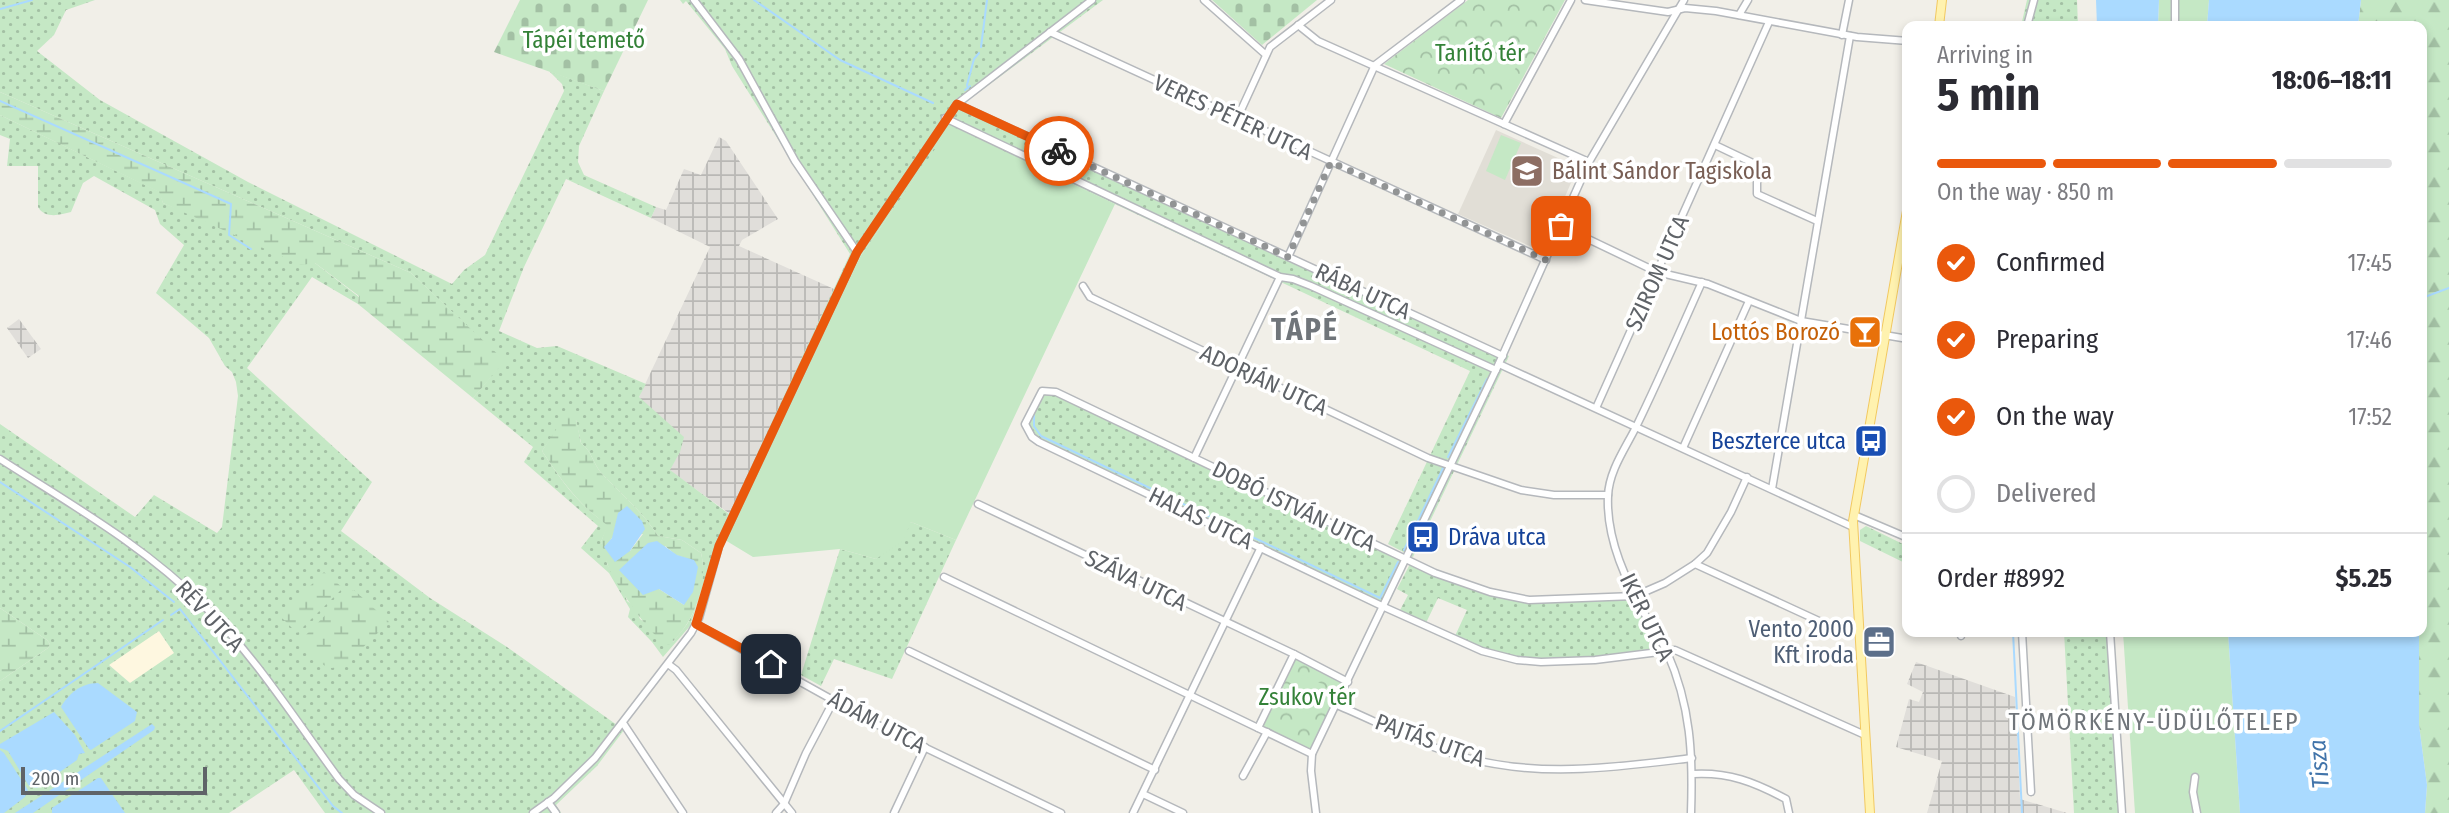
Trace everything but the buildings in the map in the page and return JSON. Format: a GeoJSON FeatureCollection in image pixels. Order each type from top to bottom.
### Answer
{"type":"FeatureCollection","features":[{"type":"Feature","properties":{"kind":"main road"},"geometry":{"type":"LineString","coordinates":[[1940,21],[1942,0]]}},
{"type":"Feature","properties":{"kind":"main road"},"geometry":{"type":"LineString","coordinates":[[1870,813],[1853,516],[1902,238]]}},
{"type":"Feature","properties":{"kind":"street"},"geometry":{"type":"LineString","coordinates":[[694,0],[739,59],[795,161],[857,252]]}},
{"type":"Feature","properties":{"kind":"street"},"geometry":{"type":"LineString","coordinates":[[533,813],[595,758],[696,624],[719,546],[857,252],[946,118],[957,104],[1092,0]]}},
{"type":"Feature","properties":{"kind":"street"},"geometry":{"type":"LineString","coordinates":[[1204,0],[1265,54]]}},
{"type":"Feature","properties":{"kind":"street"},"geometry":{"type":"LineString","coordinates":[[1237,119],[1270,47],[1331,0]]}},
{"type":"Feature","properties":{"kind":"street"},"geometry":{"type":"LineString","coordinates":[[1288,257],[1375,65],[1461,0]]}},
{"type":"Feature","properties":{"kind":"street"},"geometry":{"type":"LineString","coordinates":[[1504,124],[1571,0]]}},
{"type":"Feature","properties":{"kind":"street"},"geometry":{"type":"LineString","coordinates":[[1585,0],[1677,11],[1685,8],[1739,15],[1842,35],[1902,40]]}},
{"type":"Feature","properties":{"kind":"street"},"geometry":{"type":"LineString","coordinates":[[1316,813],[1311,771],[1312,754],[1498,367],[1589,162],[1684,0]]}},
{"type":"Feature","properties":{"kind":"street"},"geometry":{"type":"LineString","coordinates":[[1739,15],[1748,0]]}},
{"type":"Feature","properties":{"kind":"street"},"geometry":{"type":"LineString","coordinates":[[1842,35],[1849,0]]}},
{"type":"Feature","properties":{"kind":"street"},"geometry":{"type":"LineString","coordinates":[[2028,21],[2034,0]]}},
{"type":"Feature","properties":{"kind":"street"},"geometry":{"type":"LineString","coordinates":[[2175,0],[2175,21]]}},
{"type":"Feature","properties":{"kind":"street","name":"SZIROM UTCA"},"geometry":{"type":"LineString","coordinates":[[1597,408],[1769,22]]}},
{"type":"Feature","properties":{"kind":"street"},"geometry":{"type":"LineString","coordinates":[[1298,25],[1318,41],[1589,162]]}},
{"type":"Feature","properties":{"kind":"street","name":"VERES PÉTER UTCA"},"geometry":{"type":"LineString","coordinates":[[1050,32],[1546,260]]}},
{"type":"Feature","properties":{"kind":"street"},"geometry":{"type":"LineString","coordinates":[[1772,489],[1850,36]]}},
{"type":"Feature","properties":{"kind":"street","name":"RÁBA UTCA"},"geometry":{"type":"LineString","coordinates":[[957,104],[1503,356]]}},
{"type":"Feature","properties":{"kind":"street"},"geometry":{"type":"LineString","coordinates":[[946,118],[1280,277],[1311,286],[1597,408],[1853,527]]}},
{"type":"Feature","properties":{"kind":"street"},"geometry":{"type":"LineString","coordinates":[[1715,145],[1755,164],[1757,194],[1817,221]]}},
{"type":"Feature","properties":{"kind":"street"},"geometry":{"type":"LineString","coordinates":[[1561,226],[1657,272],[1702,282],[1801,321],[1902,338]]}},
{"type":"Feature","properties":{"kind":"street"},"geometry":{"type":"LineString","coordinates":[[1194,458],[1280,277]]}},
{"type":"Feature","properties":{"kind":"street","name":"IKER UTCA"},"geometry":{"type":"LineString","coordinates":[[1691,813],[1691,737],[1685,704],[1666,651],[1635,596],[1614,543],[1608,495],[1617,463],[1702,282]]}},
{"type":"Feature","properties":{"kind":"street","name":"ADORJÁN UTCA"},"geometry":{"type":"LineString","coordinates":[[1083,286],[1090,297],[1427,458],[1521,491],[1554,495],[1608,495]]}},
{"type":"Feature","properties":{"kind":"street"},"geometry":{"type":"LineString","coordinates":[[1683,448],[1749,301]]}},
{"type":"Feature","properties":{"kind":"street","name":"DOBÓ ISTVÁN UTCA"},"geometry":{"type":"LineString","coordinates":[[1042,391],[1056,393],[1407,560],[1464,584],[1529,600],[1635,596],[1665,583],[1707,553],[1747,477]]}},
{"type":"Feature","properties":{"kind":"street","name":"HALAS UTCA"},"geometry":{"type":"LineString","coordinates":[[1042,391],[1025,424],[1032,437],[1039,442],[1384,607]]}},
{"type":"Feature","properties":{"kind":"street","name":"RÉV UTCA"},"geometry":{"type":"LineString","coordinates":[[0,459],[140,551],[191,593],[242,649],[339,779],[354,795],[381,813]]}},
{"type":"Feature","properties":{"kind":"street","name":"SZÁVA UTCA"},"geometry":{"type":"LineString","coordinates":[[978,504],[1294,654]]}},
{"type":"Feature","properties":{"kind":"street"},"geometry":{"type":"LineString","coordinates":[[1853,516],[1902,536]]}},
{"type":"Feature","properties":{"kind":"street"},"geometry":{"type":"LineString","coordinates":[[1133,813],[1261,547]]}},
{"type":"Feature","properties":{"kind":"street"},"geometry":{"type":"LineString","coordinates":[[1695,564],[1819,621]]}},
{"type":"Feature","properties":{"kind":"street"},"geometry":{"type":"LineString","coordinates":[[944,577],[1312,754]]}},
{"type":"Feature","properties":{"kind":"street"},"geometry":{"type":"LineString","coordinates":[[1384,607],[1482,651],[1517,660],[1576,662],[1675,650],[1865,735]]}},
{"type":"Feature","properties":{"kind":"street","name":"ÁDÁM UTCA"},"geometry":{"type":"LineString","coordinates":[[696,624],[876,724],[1061,813]]}},
{"type":"Feature","properties":{"kind":"street"},"geometry":{"type":"LineString","coordinates":[[2022,637],[2031,792]]}},
{"type":"Feature","properties":{"kind":"street"},"geometry":{"type":"LineString","coordinates":[[2110,637],[2122,813]]}},
{"type":"Feature","properties":{"kind":"street"},"geometry":{"type":"LineString","coordinates":[[909,651],[1155,770]]}},
{"type":"Feature","properties":{"kind":"street"},"geometry":{"type":"LineString","coordinates":[[1258,728],[1294,654],[1348,682]]}},
{"type":"Feature","properties":{"kind":"street"},"geometry":{"type":"LineString","coordinates":[[668,664],[723,726],[792,813]]}},
{"type":"Feature","properties":{"kind":"street"},"geometry":{"type":"LineString","coordinates":[[776,813],[784,804],[806,753],[834,700]]}},
{"type":"Feature","properties":{"kind":"street","name":"PAJTÁS UTCA"},"geometry":{"type":"LineString","coordinates":[[1337,705],[1448,752],[1518,767],[1580,770],[1692,758]]}},
{"type":"Feature","properties":{"kind":"street"},"geometry":{"type":"LineString","coordinates":[[623,723],[683,813]]}},
{"type":"Feature","properties":{"kind":"street"},"geometry":{"type":"LineString","coordinates":[[1243,776],[1267,732]]}},
{"type":"Feature","properties":{"kind":"street"},"geometry":{"type":"LineString","coordinates":[[894,813],[925,747]]}},
{"type":"Feature","properties":{"kind":"street"},"geometry":{"type":"LineString","coordinates":[[1693,774],[1726,774],[1742,779],[1786,799],[1789,813]]}},
{"type":"Feature","properties":{"kind":"street"},"geometry":{"type":"LineString","coordinates":[[2195,777],[2193,792],[2197,813]]}},
{"type":"Feature","properties":{"kind":"street"},"geometry":{"type":"LineString","coordinates":[[1143,794],[1183,813]]}},
{"type":"Feature","properties":{"kind":"street"},"geometry":{"type":"LineString","coordinates":[[548,802],[556,813]]}},
{"type":"Feature","properties":{"kind":"shaded area"},"geometry":{"type":"Polygon","coordinates":[[[1496,130],[1578,167],[1541,251],[1458,214],[1496,130]]]}},
{"type":"Feature","properties":{"kind":"shaded area"},"geometry":{"type":"Polygon","coordinates":[[[719,137],[726,141],[778,219],[742,240],[739,246],[834,289],[730,514],[669,470],[680,452],[639,397],[710,247],[651,218],[656,207],[666,210],[684,169],[701,175],[719,137]]]}},
{"type":"Feature","properties":{"kind":"shaded area"},"geometry":{"type":"Polygon","coordinates":[[[19,319],[41,349],[28,358],[7,328],[19,319]]]}},
{"type":"Feature","properties":{"kind":"shaded area"},"geometry":{"type":"Polygon","coordinates":[[[159,631],[175,654],[130,683],[108,664],[159,631]]]}},
{"type":"Feature","properties":{"kind":"shaded area"},"geometry":{"type":"Polygon","coordinates":[[[1916,662],[2015,697],[2020,799],[2067,813],[1927,813],[1942,761],[1896,747],[1909,699],[1919,702],[1923,692],[1907,684],[1916,662]]]}},
{"type":"Feature","properties":{"kind":"green space"},"geometry":{"type":"Polygon","coordinates":[[[0,0],[95,0],[66,10],[54,35],[37,51],[100,100],[248,182],[452,284],[464,270],[485,255],[564,91],[562,84],[549,71],[604,91],[579,146],[578,162],[584,175],[656,207],[651,218],[566,179],[524,267],[499,331],[537,348],[557,346],[646,384],[639,397],[684,437],[680,452],[670,470],[729,514],[850,254],[732,66],[725,49],[686,1],[683,4],[680,0],[1103,0],[963,104],[1509,356],[1413,557],[1388,544],[1470,371],[951,127],[860,257],[725,540],[718,537],[697,603],[702,578],[701,553],[682,540],[658,536],[639,511],[600,471],[581,443],[576,420],[564,420],[542,451],[579,500],[608,525],[601,542],[607,564],[640,619],[673,642],[697,604],[690,626],[663,657],[628,617],[630,609],[609,573],[581,548],[598,526],[524,462],[533,447],[473,398],[504,361],[411,273],[0,92],[0,0]]]}},
{"type":"Feature","properties":{"kind":"green space","name":"Tápéi temető"},"geometry":{"type":"Polygon","coordinates":[[[520,0],[648,0],[604,91],[494,52],[520,0]]]}},
{"type":"Feature","properties":{"kind":"green space"},"geometry":{"type":"Polygon","coordinates":[[[1212,0],[1317,0],[1262,45],[1212,0]]]}},
{"type":"Feature","properties":{"kind":"green space","name":"Tanító tér"},"geometry":{"type":"Polygon","coordinates":[[[1468,0],[1565,0],[1501,118],[1384,64],[1468,0]]]}},
{"type":"Feature","properties":{"kind":"green space"},"geometry":{"type":"Polygon","coordinates":[[[2027,0],[2077,0],[2078,21],[2022,21],[2027,0]]]}},
{"type":"Feature","properties":{"kind":"green space"},"geometry":{"type":"Polygon","coordinates":[[[2159,0],[2209,0],[2207,21],[2158,21],[2159,0]]]}},
{"type":"Feature","properties":{"kind":"green space"},"geometry":{"type":"Polygon","coordinates":[[[2361,0],[2449,0],[2449,813],[2425,813],[2427,785],[2419,725],[2419,637],[2427,637],[2427,21],[2359,21],[2361,0]]]}},
{"type":"Feature","properties":{"kind":"green space"},"geometry":{"type":"Polygon","coordinates":[[[1508,40],[1526,49],[1507,84],[1490,74],[1508,40]]]}},
{"type":"Feature","properties":{"kind":"green space"},"geometry":{"type":"Polygon","coordinates":[[[0,92],[411,273],[505,361],[473,398],[358,304],[359,296],[315,263],[301,265],[163,203],[159,192],[0,115],[0,92]]]}},
{"type":"Feature","properties":{"kind":"green space"},"geometry":{"type":"Polygon","coordinates":[[[0,115],[160,192],[163,203],[315,263],[359,297],[358,304],[312,277],[247,368],[372,482],[341,531],[430,598],[507,647],[624,730],[597,766],[556,805],[561,813],[325,813],[294,770],[229,813],[0,813],[0,681],[50,644],[0,608],[0,424],[135,517],[154,495],[217,533],[222,527],[238,396],[232,372],[225,366],[209,338],[156,293],[184,245],[160,224],[155,210],[94,176],[83,183],[71,212],[53,215],[45,213],[38,207],[38,166],[7,166],[10,139],[0,135],[0,115]],[[159,631],[109,665],[130,683],[174,653],[159,631]]]}},
{"type":"Feature","properties":{"kind":"green space"},"geometry":{"type":"Polygon","coordinates":[[[951,126],[1115,204],[956,540],[911,522],[903,541],[876,559],[840,549],[753,557],[725,540],[860,257],[951,126]]]}},
{"type":"Feature","properties":{"kind":"green space"},"geometry":{"type":"Polygon","coordinates":[[[1501,135],[1521,143],[1505,180],[1486,171],[1501,135]]]}},
{"type":"Feature","properties":{"kind":"green space"},"geometry":{"type":"Polygon","coordinates":[[[1044,394],[1057,395],[1402,561],[1382,603],[1039,441],[1027,427],[1044,394]]]}},
{"type":"Feature","properties":{"kind":"green space"},"geometry":{"type":"Polygon","coordinates":[[[568,411],[576,421],[581,443],[600,471],[639,511],[658,536],[682,540],[701,553],[703,578],[697,603],[685,627],[669,645],[644,622],[610,571],[601,542],[607,525],[571,491],[542,451],[568,411]],[[643,534],[612,538],[605,547],[630,551],[643,534]],[[665,546],[659,589],[684,605],[685,558],[665,546]]]}},
{"type":"Feature","properties":{"kind":"green space"},"geometry":{"type":"Polygon","coordinates":[[[911,522],[956,540],[892,679],[834,659],[821,686],[801,675],[840,549],[876,559],[911,522]]]}},
{"type":"Feature","properties":{"kind":"green space"},"geometry":{"type":"Polygon","coordinates":[[[1866,526],[1902,544],[1902,562],[1860,541],[1860,530],[1866,526]]]}},
{"type":"Feature","properties":{"kind":"green space"},"geometry":{"type":"Polygon","coordinates":[[[1410,564],[1466,588],[1528,602],[1632,600],[1656,643],[1653,648],[1645,651],[1570,660],[1532,660],[1495,653],[1455,636],[1467,610],[1438,598],[1425,625],[1399,612],[1408,595],[1397,589],[1410,564]]]}},
{"type":"Feature","properties":{"kind":"green space"},"geometry":{"type":"Polygon","coordinates":[[[324,572],[343,588],[297,633],[280,616],[324,572]]]}},
{"type":"Feature","properties":{"kind":"green space"},"geometry":{"type":"Polygon","coordinates":[[[354,590],[389,622],[345,665],[326,667],[299,642],[349,591],[354,590]]]}},
{"type":"Feature","properties":{"kind":"green space"},"geometry":{"type":"Polygon","coordinates":[[[0,608],[50,644],[0,681],[0,608]]]}},
{"type":"Feature","properties":{"kind":"green space"},"geometry":{"type":"Polygon","coordinates":[[[2064,637],[2114,637],[2125,813],[2074,813],[2064,637]]]}},
{"type":"Feature","properties":{"kind":"green space"},"geometry":{"type":"Polygon","coordinates":[[[2123,637],[2228,637],[2240,813],[2135,813],[2123,637]]]}},
{"type":"Feature","properties":{"kind":"green space","name":"Zsukov tér"},"geometry":{"type":"Polygon","coordinates":[[[1294,654],[1348,682],[1312,754],[1258,728],[1294,654]]]}},
{"type":"Feature","properties":{"kind":"green space"},"geometry":{"type":"Polygon","coordinates":[[[1303,675],[1322,684],[1308,714],[1289,705],[1303,675]]]}},
{"type":"Feature","properties":{"kind":"water"},"geometry":{"type":"Polygon","coordinates":[[[2096,0],[2159,0],[2158,21],[2097,21],[2096,0]]]}},
{"type":"Feature","properties":{"kind":"water"},"geometry":{"type":"Polygon","coordinates":[[[2209,0],[2361,0],[2359,21],[2207,21],[2209,0]]]}},
{"type":"Feature","properties":{"kind":"water"},"geometry":{"type":"Polygon","coordinates":[[[627,506],[642,521],[645,529],[630,551],[615,562],[604,547],[612,538],[618,513],[627,506]]]}},
{"type":"Feature","properties":{"kind":"water"},"geometry":{"type":"Polygon","coordinates":[[[657,541],[677,555],[694,560],[698,567],[693,592],[684,605],[659,589],[643,595],[619,570],[648,543],[657,541]]]}},
{"type":"Feature","properties":{"kind":"water","name":"Tisza"},"geometry":{"type":"Polygon","coordinates":[[[2228,637],[2419,637],[2419,725],[2427,785],[2425,813],[2240,813],[2228,637]]]}},
{"type":"Feature","properties":{"kind":"water"},"geometry":{"type":"Polygon","coordinates":[[[98,683],[137,712],[135,721],[91,750],[61,707],[76,690],[98,683]]]}},
{"type":"Feature","properties":{"kind":"water"},"geometry":{"type":"Polygon","coordinates":[[[54,712],[75,735],[85,753],[79,754],[77,760],[37,788],[29,786],[8,751],[0,748],[0,744],[54,712]]]}},
{"type":"Feature","properties":{"kind":"water"},"geometry":{"type":"Polygon","coordinates":[[[152,724],[154,730],[33,813],[15,813],[152,724]]]}},
{"type":"Feature","properties":{"kind":"water"},"geometry":{"type":"Polygon","coordinates":[[[0,750],[28,790],[25,797],[4,813],[0,813],[0,750]]]}},
{"type":"Feature","properties":{"kind":"water"},"geometry":{"type":"Polygon","coordinates":[[[101,778],[125,813],[52,813],[52,808],[101,778]]]}},
{"type":"Feature","properties":{"kind":"waterway"},"geometry":{"type":"LineString","coordinates":[[0,9],[32,0]]}},
{"type":"Feature","properties":{"kind":"waterway"},"geometry":{"type":"LineString","coordinates":[[754,0],[840,60],[933,103]]}},
{"type":"Feature","properties":{"kind":"waterway"},"geometry":{"type":"LineString","coordinates":[[981,47],[987,0]]}},
{"type":"Feature","properties":{"kind":"waterway"},"geometry":{"type":"LineString","coordinates":[[968,88],[974,59],[979,53]]}},
{"type":"Feature","properties":{"kind":"waterway"},"geometry":{"type":"LineString","coordinates":[[965,90],[970,86]]}},
{"type":"Feature","properties":{"kind":"waterway"},"geometry":{"type":"LineString","coordinates":[[0,101],[231,204],[229,235],[251,249]]}},
{"type":"Feature","properties":{"kind":"waterway"},"geometry":{"type":"LineString","coordinates":[[2427,296],[2449,288]]}},
{"type":"Feature","properties":{"kind":"waterway"},"geometry":{"type":"LineString","coordinates":[[1448,457],[1487,379]]}},
{"type":"Feature","properties":{"kind":"waterway"},"geometry":{"type":"LineString","coordinates":[[1034,415],[1034,426],[1041,436],[1380,598]]}},
{"type":"Feature","properties":{"kind":"waterway"},"geometry":{"type":"LineString","coordinates":[[1404,550],[1444,466]]}},
{"type":"Feature","properties":{"kind":"waterway"},"geometry":{"type":"LineString","coordinates":[[0,482],[130,567],[174,602]]}},
{"type":"Feature","properties":{"kind":"waterway"},"geometry":{"type":"LineString","coordinates":[[1380,598],[1398,562]]}},
{"type":"Feature","properties":{"kind":"waterway"},"geometry":{"type":"LineString","coordinates":[[171,615],[180,609],[333,806],[342,813]]}},
{"type":"Feature","properties":{"kind":"waterway"},"geometry":{"type":"LineString","coordinates":[[0,731],[163,620]]}},
{"type":"Feature","properties":{"kind":"waterway"},"geometry":{"type":"LineString","coordinates":[[2013,637],[2022,813]]}},
{"type":"Feature","properties":{"kind":"way so far"},"geometry":{"type":"LineString","coordinates":[[1059,151],[1288,257],[1331,162],[1546,260],[1561,226]]}},
{"type":"Feature","properties":{"kind":"place","name":"Bálint Sándor Tagiskola"},"geometry":{"type":"Point","coordinates":[1527,171]}},
{"type":"Feature","properties":{"kind":"place","name":"Lottós Borozó"},"geometry":{"type":"Point","coordinates":[1865,332]}},
{"type":"Feature","properties":{"kind":"place","name":"Beszterce utca"},"geometry":{"type":"Point","coordinates":[1871,441]}},
{"type":"Feature","properties":{"kind":"place","name":"Dráva utca"},"geometry":{"type":"Point","coordinates":[1423,537]}},
{"type":"Feature","properties":{"kind":"place","name":"Vento 2000 Kft iroda"},"geometry":{"type":"Point","coordinates":[1879,642]}},
{"type":"Feature","properties":{"kind":"district","name":"TÁPÉ"},"geometry":{"type":"Point","coordinates":[1305,330]}},
{"type":"Feature","properties":{"kind":"district","name":"TÖMÖRKÉNY-ÜDÜLŐTELEP"},"geometry":{"type":"Point","coordinates":[2154,722]}},
{"type":"Feature","properties":{"kind":"route"},"geometry":{"type":"LineString","coordinates":[[771,664],[696,624],[719,546],[857,252],[957,104],[1059,151]]}}]}
